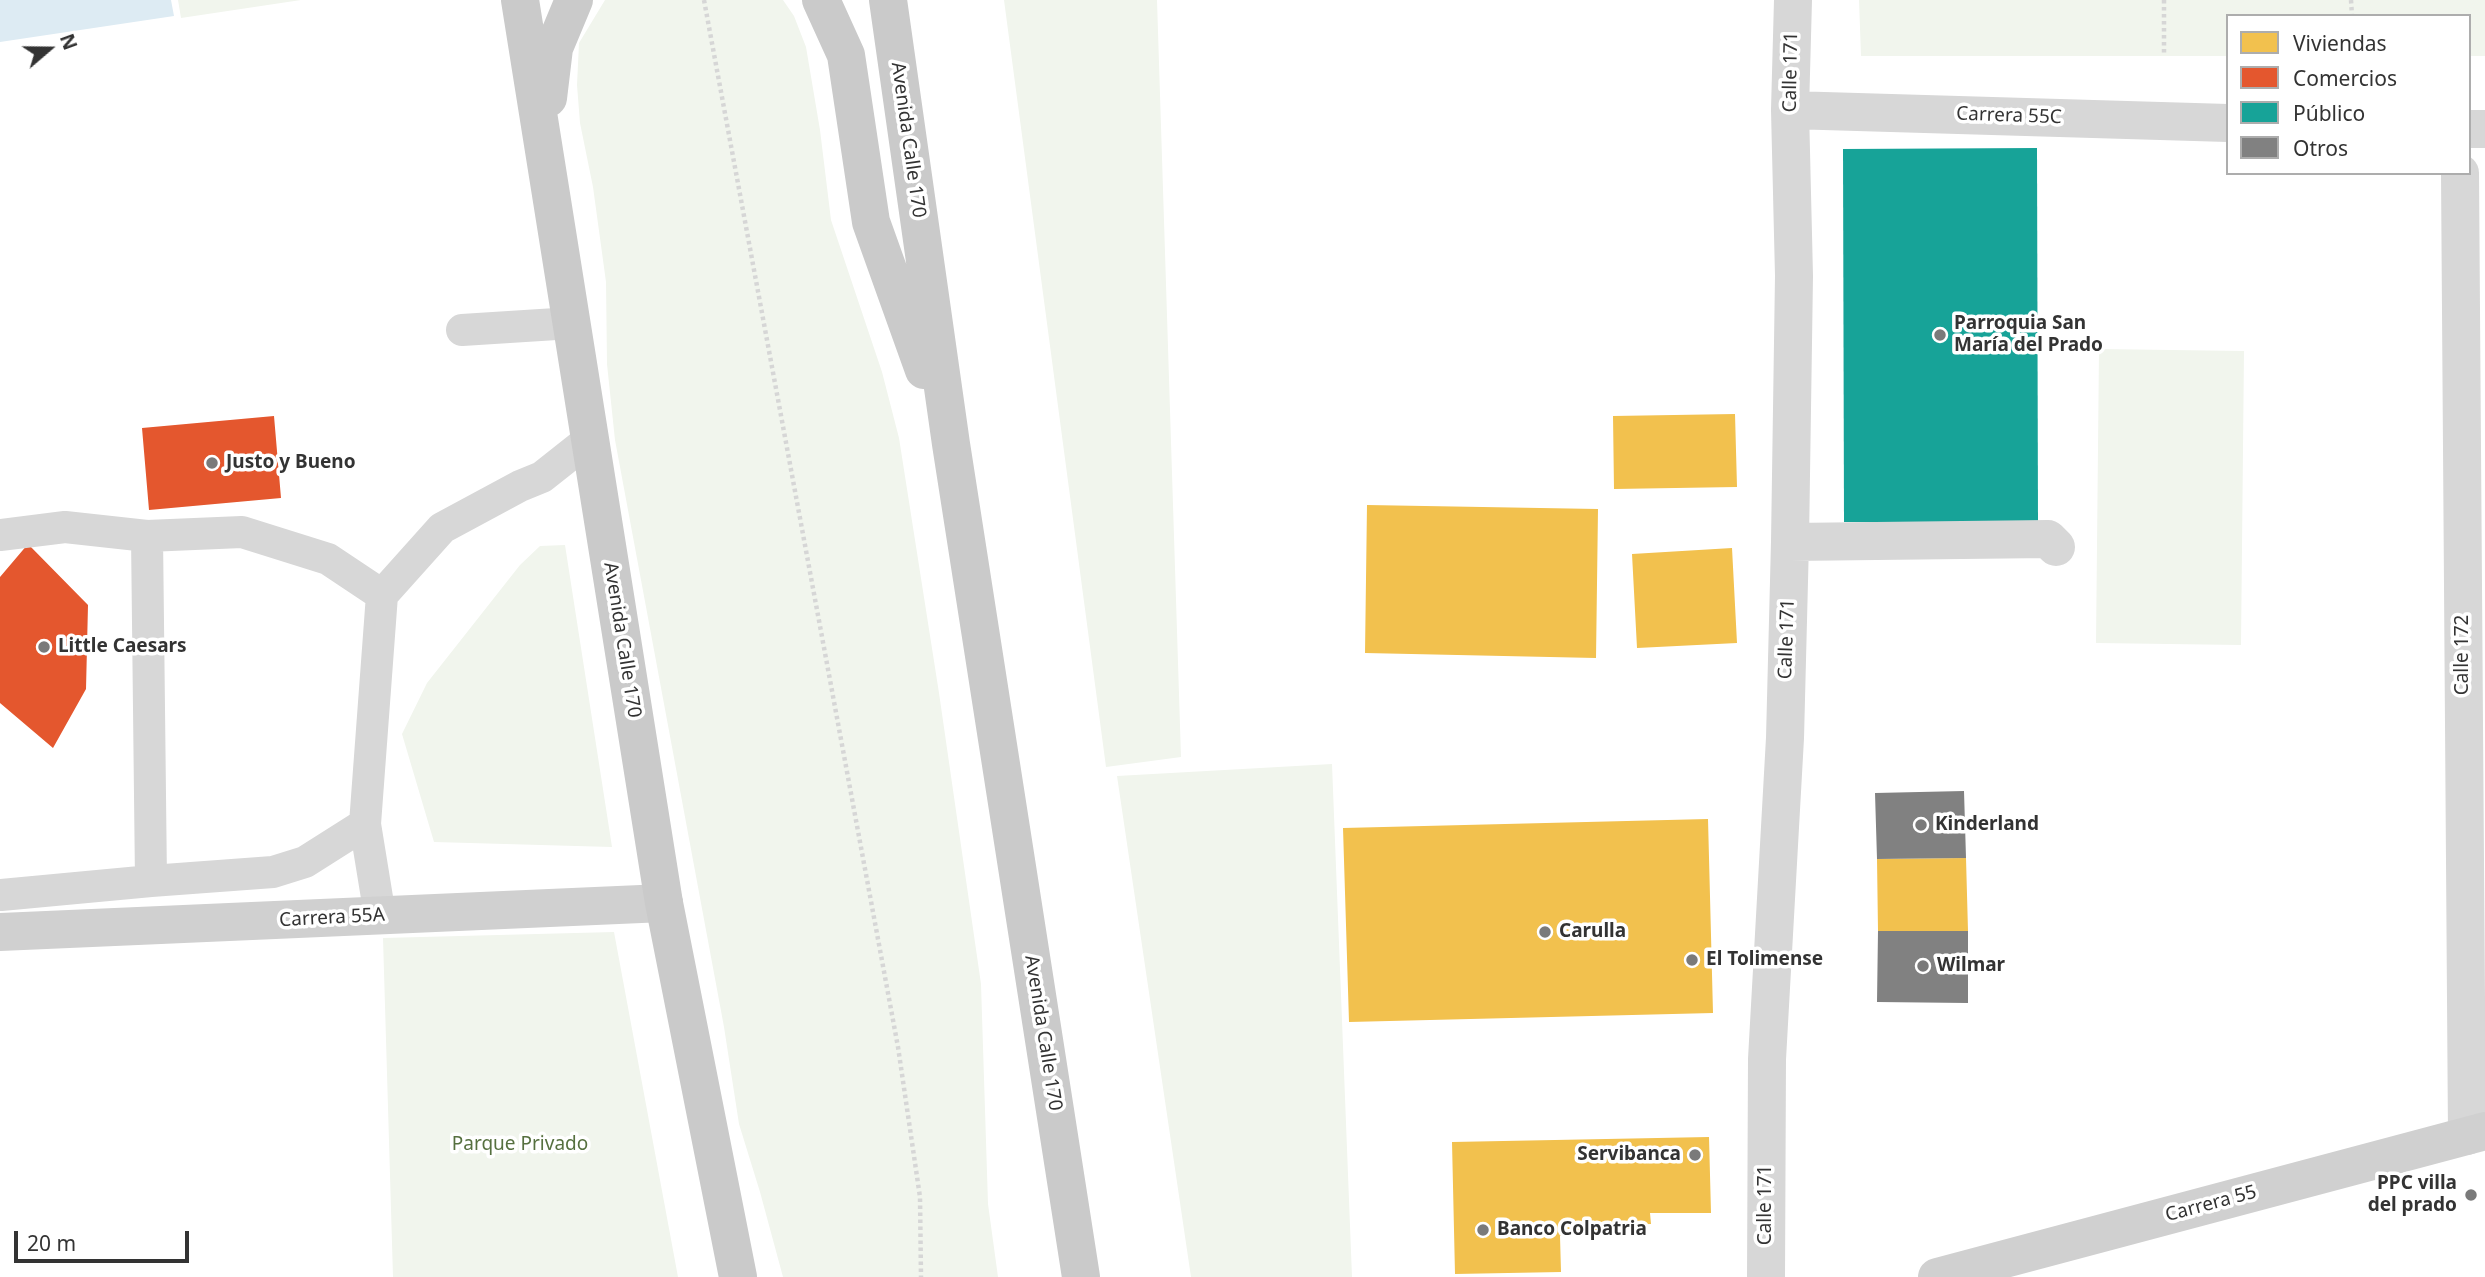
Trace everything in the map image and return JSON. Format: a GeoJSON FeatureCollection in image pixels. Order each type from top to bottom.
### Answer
{"type":"FeatureCollection","features":[{"type":"Feature","properties":{"kind":"main road","name":"Avenida Calle 170"},"geometry":{"type":"LineString","coordinates":[[520,0],[664,903],[738,1277]]}},
{"type":"Feature","properties":{"kind":"main road"},"geometry":{"type":"LineString","coordinates":[[543,142],[554,48],[574,0]]}},
{"type":"Feature","properties":{"kind":"main road"},"geometry":{"type":"LineString","coordinates":[[821,0],[846,55],[871,222],[951,444]]}},
{"type":"Feature","properties":{"kind":"main road","name":"Avenida Calle 170"},"geometry":{"type":"LineString","coordinates":[[888,0],[951,444],[1081,1277]]}},
{"type":"Feature","properties":{"kind":"main road"},"geometry":{"type":"LineString","coordinates":[[714,1152],[751,1277]]}},
{"type":"Feature","properties":{"kind":"main road"},"geometry":{"type":"LineString","coordinates":[[1070,1277],[1075,1240]]}},
{"type":"Feature","properties":{"kind":"street","name":"Calle 171"},"geometry":{"type":"LineString","coordinates":[[1766,1277],[1767,1059],[1785,738],[1790,542],[1794,276],[1790,110],[1793,0]]}},
{"type":"Feature","properties":{"kind":"street","name":"Carrera 55C"},"geometry":{"type":"LineString","coordinates":[[1790,110],[2226,123]]}},
{"type":"Feature","properties":{"kind":"street","name":"Calle 172"},"geometry":{"type":"LineString","coordinates":[[2460,175],[2476,1134]]}},
{"type":"Feature","properties":{"kind":"street"},"geometry":{"type":"LineString","coordinates":[[1790,542],[2048,539],[2056,547]]}},
{"type":"Feature","properties":{"kind":"street","name":"Carrera 55A"},"geometry":{"type":"LineString","coordinates":[[1,914],[380,916],[664,903]]}},
{"type":"Feature","properties":{"kind":"street","name":"Carrera 55"},"geometry":{"type":"LineString","coordinates":[[1937,1277],[2476,1134]]}},
{"type":"Feature","properties":{"kind":"lane"},"geometry":{"type":"LineString","coordinates":[[462,330],[572,323]]}},
{"type":"Feature","properties":{"kind":"lane"},"geometry":{"type":"LineString","coordinates":[[380,916],[365,824],[382,595],[442,528],[542,477],[590,439]]}},
{"type":"Feature","properties":{"kind":"lane"},"geometry":{"type":"LineString","coordinates":[[0,535],[65,527],[147,537],[242,532],[328,559],[382,595]]}},
{"type":"Feature","properties":{"kind":"lane"},"geometry":{"type":"LineString","coordinates":[[147,537],[151,881]]}},
{"type":"Feature","properties":{"kind":"lane"},"geometry":{"type":"LineString","coordinates":[[1,914],[151,881],[273,872],[306,862],[365,824]]}},
{"type":"Feature","properties":{"kind":"path"},"geometry":{"type":"LineString","coordinates":[[704,0],[898,1047],[920,1197],[922,1277]]}},
{"type":"Feature","properties":{"kind":"path"},"geometry":{"type":"LineString","coordinates":[[2164,0],[2164,56]]}},
{"type":"Feature","properties":{"kind":"green space"},"geometry":{"type":"Polygon","coordinates":[[[178,0],[301,0],[181,18],[178,0]]]}},
{"type":"Feature","properties":{"kind":"green space"},"geometry":{"type":"Polygon","coordinates":[[[605,0],[783,0],[794,16],[806,47],[831,220],[882,372],[899,438],[939,693],[981,984],[988,1204],[998,1277],[783,1277],[739,1124],[724,1027],[615,440],[607,364],[606,282],[593,187],[580,123],[577,85],[579,43],[605,0]]]}},
{"type":"Feature","properties":{"kind":"green space"},"geometry":{"type":"Polygon","coordinates":[[[1004,0],[1157,0],[1181,757],[1106,767],[1004,0]]]}},
{"type":"Feature","properties":{"kind":"green space"},"geometry":{"type":"Polygon","coordinates":[[[1859,0],[2485,0],[2485,56],[2471,56],[2471,14],[2226,14],[2226,56],[1861,56],[1859,0]]]}},
{"type":"Feature","properties":{"kind":"green space"},"geometry":{"type":"Polygon","coordinates":[[[2099,349],[2244,351],[2241,645],[2096,643],[2099,349]]]}},
{"type":"Feature","properties":{"kind":"green space"},"geometry":{"type":"Polygon","coordinates":[[[565,545],[612,847],[434,842],[402,734],[427,683],[520,565],[540,546],[565,545]]]}},
{"type":"Feature","properties":{"kind":"green space"},"geometry":{"type":"Polygon","coordinates":[[[1332,764],[1352,1277],[1191,1277],[1117,776],[1332,764]]]}},
{"type":"Feature","properties":{"kind":"green space","name":"Parque Privado"},"geometry":{"type":"Polygon","coordinates":[[[614,932],[678,1277],[393,1277],[383,938],[614,932]]]}},
{"type":"Feature","properties":{"kind":"shaded area"},"geometry":{"type":"Polygon","coordinates":[[[0,0],[171,0],[174,16],[0,42],[0,0]]]}},
{"type":"Feature","properties":{"kind":"building: Viviendas"},"geometry":{"type":"Polygon","coordinates":[[[1735,414],[1737,487],[1614,489],[1613,416],[1735,414]]]}},
{"type":"Feature","properties":{"kind":"building: Viviendas"},"geometry":{"type":"Polygon","coordinates":[[[1367,505],[1598,509],[1596,658],[1365,653],[1367,505]]]}},
{"type":"Feature","properties":{"kind":"building: Viviendas"},"geometry":{"type":"Polygon","coordinates":[[[1732,548],[1737,643],[1637,648],[1632,554],[1732,548]]]}},
{"type":"Feature","properties":{"kind":"building: Viviendas"},"geometry":{"type":"Polygon","coordinates":[[[1708,819],[1713,1013],[1349,1022],[1343,828],[1708,819]]]}},
{"type":"Feature","properties":{"kind":"building: Viviendas"},"geometry":{"type":"Polygon","coordinates":[[[1966,858],[1968,931],[1878,931],[1877,859],[1966,858]]]}},
{"type":"Feature","properties":{"kind":"building: Viviendas"},"geometry":{"type":"Polygon","coordinates":[[[1709,1137],[1711,1213],[1650,1213],[1651,1224],[1626,1225],[1626,1235],[1560,1236],[1561,1272],[1455,1274],[1452,1142],[1709,1137]]]}},
{"type":"Feature","properties":{"kind":"building: Comercios","name":"Justo y Bueno"},"geometry":{"type":"Polygon","coordinates":[[[274,416],[281,498],[149,510],[142,428],[274,416]]]}},
{"type":"Feature","properties":{"kind":"building: Comercios","name":"Little Caesars"},"geometry":{"type":"Polygon","coordinates":[[[28,544],[88,605],[86,689],[53,748],[0,703],[0,577],[28,544]]]}},
{"type":"Feature","properties":{"kind":"building: Público","name":"Parroquia San María del Prado"},"geometry":{"type":"Polygon","coordinates":[[[2037,148],[2038,523],[1844,522],[1843,149],[2037,148]]]}},
{"type":"Feature","properties":{"kind":"building: Otros","name":"Kinderland"},"geometry":{"type":"Polygon","coordinates":[[[1964,791],[1966,858],[1877,859],[1875,793],[1964,791]]]}},
{"type":"Feature","properties":{"kind":"building: Otros","name":"Wilmar"},"geometry":{"type":"Polygon","coordinates":[[[1878,931],[1968,931],[1968,1003],[1877,1002],[1878,931]]]}},
{"type":"Feature","properties":{"kind":"place","name":"Parroquia San María del Prado"},"geometry":{"type":"Point","coordinates":[1940,335]}},
{"type":"Feature","properties":{"kind":"place","name":"Justo y Bueno"},"geometry":{"type":"Point","coordinates":[212,463]}},
{"type":"Feature","properties":{"kind":"place","name":"Little Caesars"},"geometry":{"type":"Point","coordinates":[44,647]}},
{"type":"Feature","properties":{"kind":"place","name":"Kinderland"},"geometry":{"type":"Point","coordinates":[1921,825]}},
{"type":"Feature","properties":{"kind":"place","name":"Carulla"},"geometry":{"type":"Point","coordinates":[1545,932]}},
{"type":"Feature","properties":{"kind":"place","name":"El Tolimense"},"geometry":{"type":"Point","coordinates":[1692,960]}},
{"type":"Feature","properties":{"kind":"place","name":"Wilmar"},"geometry":{"type":"Point","coordinates":[1923,966]}},
{"type":"Feature","properties":{"kind":"place","name":"Servibanca"},"geometry":{"type":"Point","coordinates":[1695,1155]}},
{"type":"Feature","properties":{"kind":"place","name":"PPC villa del prado"},"geometry":{"type":"Point","coordinates":[2471,1195]}},
{"type":"Feature","properties":{"kind":"place","name":"Banco Colpatria"},"geometry":{"type":"Point","coordinates":[1483,1230]}}]}
